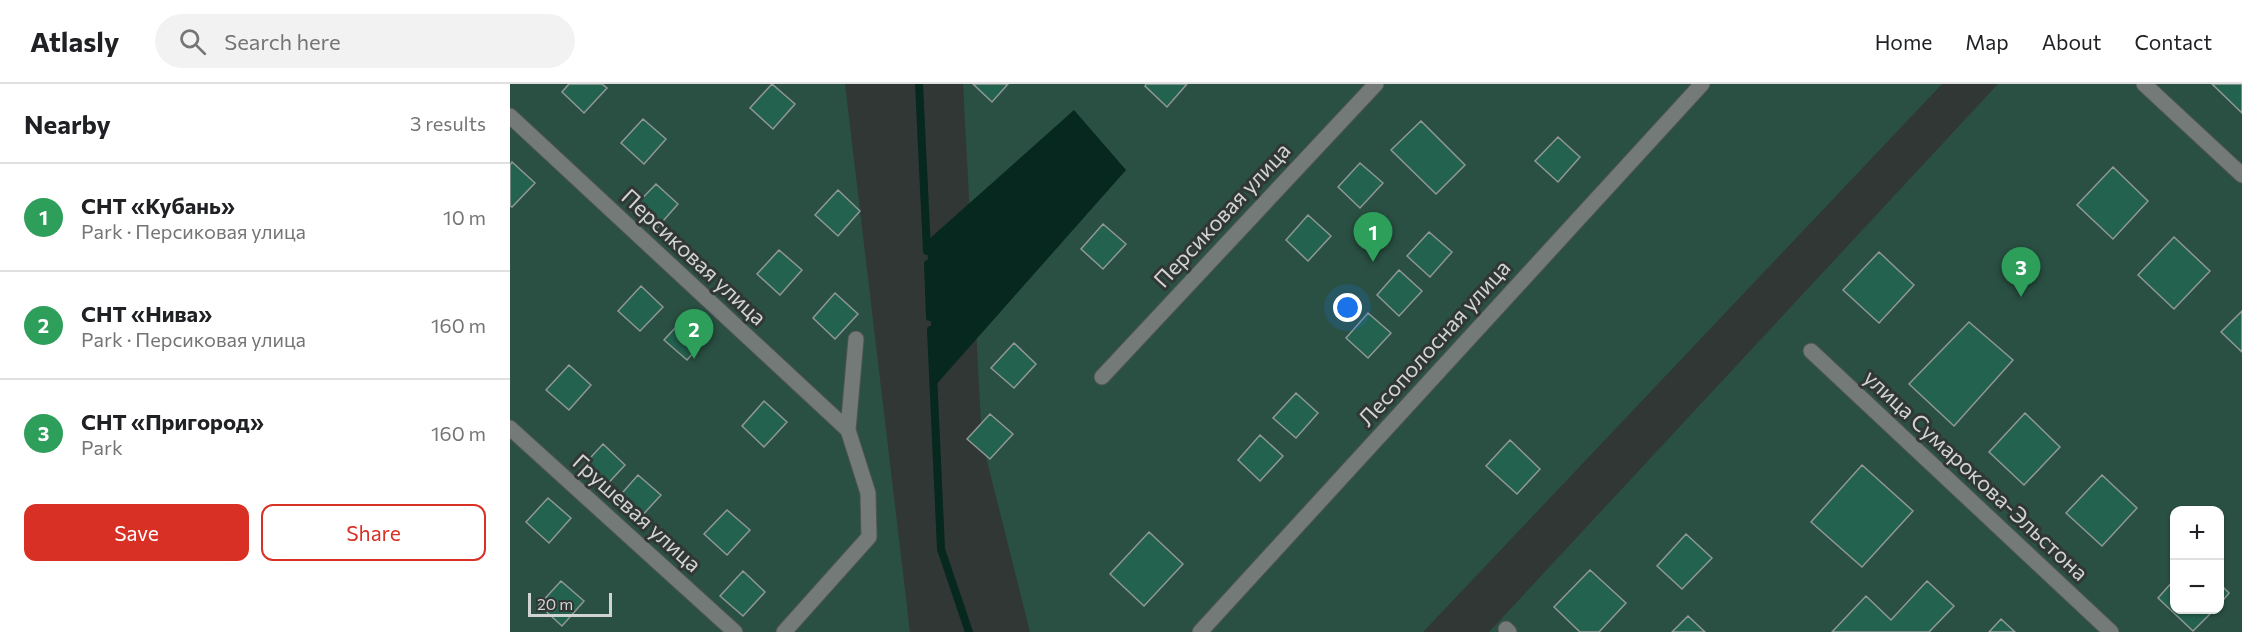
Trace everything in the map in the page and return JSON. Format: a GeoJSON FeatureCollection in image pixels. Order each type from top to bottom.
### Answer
{"type":"FeatureCollection","features":[{"type":"Feature","properties":{"kind":"street","name":"Персиковая улица"},"geometry":{"type":"LineString","coordinates":[[1102,377],[1376,84]]}},
{"type":"Feature","properties":{"kind":"street","name":"Лесополосная улица"},"geometry":{"type":"LineString","coordinates":[[1200,632],[1702,84]]}},
{"type":"Feature","properties":{"kind":"street"},"geometry":{"type":"LineString","coordinates":[[2144,84],[2242,175]]}},
{"type":"Feature","properties":{"kind":"street","name":"Персиковая улица"},"geometry":{"type":"LineString","coordinates":[[510,116],[848,430]]}},
{"type":"Feature","properties":{"kind":"street"},"geometry":{"type":"LineString","coordinates":[[784,632],[869,537],[868,493],[848,430],[856,339]]}},
{"type":"Feature","properties":{"kind":"street","name":"улица Сумарокова-Эльстона"},"geometry":{"type":"LineString","coordinates":[[1811,351],[2111,632]]}},
{"type":"Feature","properties":{"kind":"street","name":"Грушевая улица"},"geometry":{"type":"LineString","coordinates":[[510,428],[735,632]]}},
{"type":"Feature","properties":{"kind":"shaded area"},"geometry":{"type":"Polygon","coordinates":[[[510,84],[845,84],[910,632],[510,632],[510,84]]]}},
{"type":"Feature","properties":{"kind":"shaded area"},"geometry":{"type":"Polygon","coordinates":[[[963,84],[1942,84],[1423,632],[1030,632],[982,441],[963,84]]]}},
{"type":"Feature","properties":{"kind":"shaded area"},"geometry":{"type":"Polygon","coordinates":[[[1998,84],[2242,84],[2242,632],[1489,632],[1998,84]]]}},
{"type":"Feature","properties":{"kind":"shaded area"},"geometry":{"type":"Polygon","coordinates":[[[1074,110],[1126,170],[934,387],[927,241],[1074,110]]]}},
{"type":"Feature","properties":{"kind":"building"},"geometry":{"type":"Polygon","coordinates":[[[569,84],[602,84],[607,88],[584,113],[562,92],[569,84]]]}},
{"type":"Feature","properties":{"kind":"building"},"geometry":{"type":"Polygon","coordinates":[[[772,84],[795,104],[773,129],[750,108],[772,84]]]}},
{"type":"Feature","properties":{"kind":"building"},"geometry":{"type":"Polygon","coordinates":[[[973,84],[1008,84],[992,102],[973,84]]]}},
{"type":"Feature","properties":{"kind":"building"},"geometry":{"type":"Polygon","coordinates":[[[1146,84],[1187,84],[1167,107],[1145,86],[1146,84]]]}},
{"type":"Feature","properties":{"kind":"building"},"geometry":{"type":"Polygon","coordinates":[[[2212,84],[2242,84],[2242,113],[2212,84]]]}},
{"type":"Feature","properties":{"kind":"building"},"geometry":{"type":"Polygon","coordinates":[[[643,119],[666,139],[644,164],[621,143],[643,119]]]}},
{"type":"Feature","properties":{"kind":"building"},"geometry":{"type":"Polygon","coordinates":[[[1421,121],[1465,165],[1436,194],[1391,150],[1421,121]]]}},
{"type":"Feature","properties":{"kind":"building"},"geometry":{"type":"Polygon","coordinates":[[[1558,137],[1580,157],[1558,182],[1535,161],[1558,137]]]}},
{"type":"Feature","properties":{"kind":"building"},"geometry":{"type":"Polygon","coordinates":[[[512,162],[535,183],[512,207],[510,206],[510,165],[512,162]]]}},
{"type":"Feature","properties":{"kind":"building"},"geometry":{"type":"Polygon","coordinates":[[[1360,163],[1383,183],[1360,208],[1338,187],[1360,163]]]}},
{"type":"Feature","properties":{"kind":"building"},"geometry":{"type":"Polygon","coordinates":[[[2113,167],[2148,201],[2113,239],[2077,205],[2113,167]]]}},
{"type":"Feature","properties":{"kind":"building"},"geometry":{"type":"Polygon","coordinates":[[[656,184],[678,204],[656,229],[633,208],[656,184]]]}},
{"type":"Feature","properties":{"kind":"building"},"geometry":{"type":"Polygon","coordinates":[[[838,190],[860,211],[838,236],[815,215],[838,190]]]}},
{"type":"Feature","properties":{"kind":"building"},"geometry":{"type":"Polygon","coordinates":[[[1308,215],[1331,236],[1308,261],[1286,240],[1308,215]]]}},
{"type":"Feature","properties":{"kind":"building"},"geometry":{"type":"Polygon","coordinates":[[[1103,224],[1126,244],[1103,269],[1081,249],[1103,224]]]}},
{"type":"Feature","properties":{"kind":"building"},"geometry":{"type":"Polygon","coordinates":[[[1429,232],[1452,252],[1430,277],[1407,256],[1429,232]]]}},
{"type":"Feature","properties":{"kind":"building"},"geometry":{"type":"Polygon","coordinates":[[[2174,237],[2210,271],[2174,309],[2138,275],[2174,237]]]}},
{"type":"Feature","properties":{"kind":"building"},"geometry":{"type":"Polygon","coordinates":[[[779,250],[802,270],[780,295],[757,274],[779,250]]]}},
{"type":"Feature","properties":{"kind":"building"},"geometry":{"type":"Polygon","coordinates":[[[1879,252],[1914,285],[1879,323],[1843,290],[1879,252]]]}},
{"type":"Feature","properties":{"kind":"building"},"geometry":{"type":"Polygon","coordinates":[[[1399,270],[1422,291],[1399,316],[1377,295],[1399,270]]]}},
{"type":"Feature","properties":{"kind":"building"},"geometry":{"type":"Polygon","coordinates":[[[641,286],[663,307],[640,331],[618,311],[641,286]]]}},
{"type":"Feature","properties":{"kind":"building"},"geometry":{"type":"Polygon","coordinates":[[[835,293],[858,314],[835,339],[813,318],[835,293]]]}},
{"type":"Feature","properties":{"kind":"building"},"geometry":{"type":"Polygon","coordinates":[[[2242,311],[2242,352],[2221,332],[2242,311]]]}},
{"type":"Feature","properties":{"kind":"building"},"geometry":{"type":"Polygon","coordinates":[[[1368,313],[1391,333],[1368,358],[1346,338],[1368,313]]]}},
{"type":"Feature","properties":{"kind":"building"},"geometry":{"type":"Polygon","coordinates":[[[687,315],[709,335],[687,360],[664,340],[687,315]]]}},
{"type":"Feature","properties":{"kind":"building"},"geometry":{"type":"Polygon","coordinates":[[[1969,322],[2013,360],[1954,426],[1909,384],[1969,322]]]}},
{"type":"Feature","properties":{"kind":"building"},"geometry":{"type":"Polygon","coordinates":[[[1014,343],[1036,364],[1014,388],[991,368],[1014,343]]]}},
{"type":"Feature","properties":{"kind":"building"},"geometry":{"type":"Polygon","coordinates":[[[569,365],[591,385],[569,410],[546,390],[569,365]]]}},
{"type":"Feature","properties":{"kind":"building"},"geometry":{"type":"Polygon","coordinates":[[[1296,393],[1318,413],[1296,438],[1273,418],[1296,393]]]}},
{"type":"Feature","properties":{"kind":"building"},"geometry":{"type":"Polygon","coordinates":[[[764,401],[787,422],[764,447],[742,426],[764,401]]]}},
{"type":"Feature","properties":{"kind":"building"},"geometry":{"type":"Polygon","coordinates":[[[2025,413],[2060,447],[2024,485],[1989,452],[2025,413]]]}},
{"type":"Feature","properties":{"kind":"building"},"geometry":{"type":"Polygon","coordinates":[[[990,414],[1013,434],[990,459],[967,439],[990,414]]]}},
{"type":"Feature","properties":{"kind":"building"},"geometry":{"type":"Polygon","coordinates":[[[1260,435],[1283,456],[1260,481],[1238,460],[1260,435]]]}},
{"type":"Feature","properties":{"kind":"building"},"geometry":{"type":"Polygon","coordinates":[[[1510,440],[1540,469],[1517,494],[1486,466],[1510,440]]]}},
{"type":"Feature","properties":{"kind":"building"},"geometry":{"type":"Polygon","coordinates":[[[603,444],[625,465],[602,490],[580,469],[603,444]]]}},
{"type":"Feature","properties":{"kind":"building"},"geometry":{"type":"Polygon","coordinates":[[[1862,465],[1913,511],[1862,567],[1811,522],[1862,465]]]}},
{"type":"Feature","properties":{"kind":"building"},"geometry":{"type":"Polygon","coordinates":[[[638,475],[661,495],[638,520],[616,500],[638,475]]]}},
{"type":"Feature","properties":{"kind":"building"},"geometry":{"type":"Polygon","coordinates":[[[2102,475],[2137,508],[2102,546],[2066,513],[2102,475]]]}},
{"type":"Feature","properties":{"kind":"building"},"geometry":{"type":"Polygon","coordinates":[[[548,498],[571,518],[549,543],[526,522],[548,498]]]}},
{"type":"Feature","properties":{"kind":"building"},"geometry":{"type":"Polygon","coordinates":[[[727,510],[750,530],[727,555],[704,534],[727,510]]]}},
{"type":"Feature","properties":{"kind":"building"},"geometry":{"type":"Polygon","coordinates":[[[1149,532],[1183,564],[1144,606],[1110,574],[1149,532]]]}},
{"type":"Feature","properties":{"kind":"building"},"geometry":{"type":"Polygon","coordinates":[[[1686,534],[1712,558],[1682,589],[1657,566],[1686,534]]]}},
{"type":"Feature","properties":{"kind":"building"},"geometry":{"type":"Polygon","coordinates":[[[1590,570],[1626,603],[1599,632],[1580,632],[1554,607],[1590,570]]]}},
{"type":"Feature","properties":{"kind":"building"},"geometry":{"type":"Polygon","coordinates":[[[743,571],[765,592],[743,616],[720,596],[743,571]]]}},
{"type":"Feature","properties":{"kind":"building"},"geometry":{"type":"Polygon","coordinates":[[[561,581],[584,601],[562,626],[539,605],[561,581]]]}},
{"type":"Feature","properties":{"kind":"building"},"geometry":{"type":"Polygon","coordinates":[[[1927,581],[1954,606],[1929,632],[1832,632],[1866,596],[1891,620],[1927,581]]]}},
{"type":"Feature","properties":{"kind":"building"},"geometry":{"type":"Polygon","coordinates":[[[2170,584],[2170,609],[2158,598],[2170,584]]]}},
{"type":"Feature","properties":{"kind":"building"},"geometry":{"type":"Polygon","coordinates":[[[2224,588],[2229,593],[2224,599],[2224,588]]]}},
{"type":"Feature","properties":{"kind":"building"},"geometry":{"type":"Polygon","coordinates":[[[2175,614],[2210,614],[2193,631],[2175,614]]]}},
{"type":"Feature","properties":{"kind":"building"},"geometry":{"type":"Polygon","coordinates":[[[1688,616],[1705,632],[1672,632],[1688,616]]]}},
{"type":"Feature","properties":{"kind":"building"},"geometry":{"type":"Polygon","coordinates":[[[2001,619],[2015,632],[1989,632],[2001,619]]]}},
{"type":"Feature","properties":{"kind":"waterway"},"geometry":{"type":"LineString","coordinates":[[919,84],[927,251]]}},
{"type":"Feature","properties":{"kind":"waterway"},"geometry":{"type":"LineString","coordinates":[[928,264],[930,317]]}},
{"type":"Feature","properties":{"kind":"waterway"},"geometry":{"type":"LineString","coordinates":[[931,330],[941,549],[969,632]]}},
{"type":"Feature","properties":{"kind":"place","name":"СНТ «Кубань»"},"geometry":{"type":"Point","coordinates":[1373,262]}},
{"type":"Feature","properties":{"kind":"place","name":"СНТ «Пригород»"},"geometry":{"type":"Point","coordinates":[2021,297]}},
{"type":"Feature","properties":{"kind":"place","name":"СНТ «Нива»"},"geometry":{"type":"Point","coordinates":[694,359]}}]}
